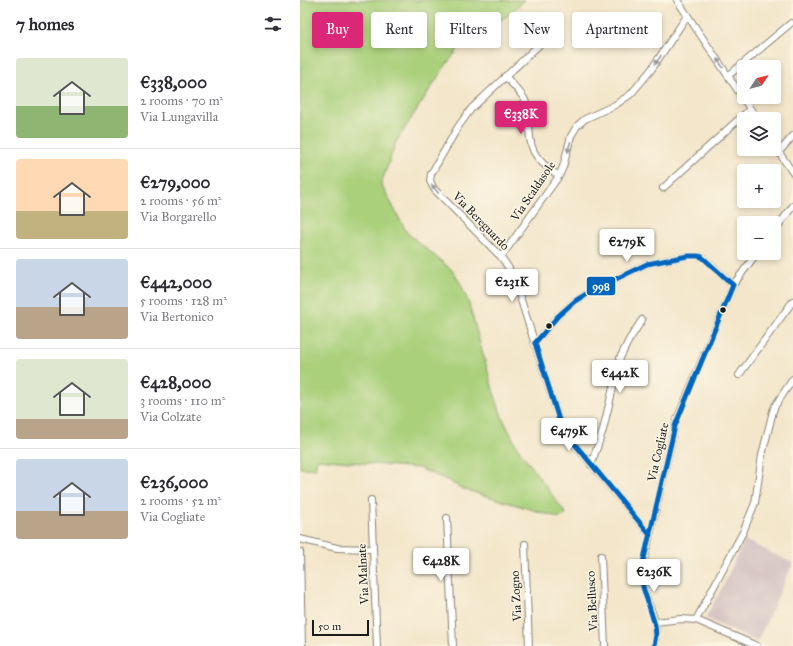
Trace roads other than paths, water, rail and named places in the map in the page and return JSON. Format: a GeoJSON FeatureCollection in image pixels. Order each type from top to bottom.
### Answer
{"type":"FeatureCollection","features":[{"type":"Feature","properties":{"kind":"street"},"geometry":{"type":"LineString","coordinates":[[677,0],[752,112]]}},
{"type":"Feature","properties":{"kind":"street","name":"Via Scaldasole"},"geometry":{"type":"LineString","coordinates":[[501,257],[559,176],[563,167],[571,136],[578,124],[589,116],[615,105],[631,94],[647,76],[687,16]]}},
{"type":"Feature","properties":{"kind":"street"},"geometry":{"type":"LineString","coordinates":[[728,76],[791,23]]}},
{"type":"Feature","properties":{"kind":"street","name":"Via Bereguardo"},"geometry":{"type":"LineString","coordinates":[[535,48],[474,105],[466,115],[431,174],[430,184],[501,257],[513,275],[562,427],[591,465],[650,535]]}},
{"type":"Feature","properties":{"kind":"street"},"geometry":{"type":"LineString","coordinates":[[505,76],[521,93],[525,102],[531,143],[535,154],[559,176]]}},
{"type":"Feature","properties":{"kind":"street"},"geometry":{"type":"LineString","coordinates":[[663,188],[750,109]]}},
{"type":"Feature","properties":{"kind":"street"},"geometry":{"type":"LineString","coordinates":[[781,150],[793,136]]}},
{"type":"Feature","properties":{"kind":"street"},"geometry":{"type":"LineString","coordinates":[[781,155],[793,173]]}},
{"type":"Feature","properties":{"kind":"street"},"geometry":{"type":"LineString","coordinates":[[781,221],[793,206]]}},
{"type":"Feature","properties":{"kind":"street"},"geometry":{"type":"LineString","coordinates":[[535,343],[558,316],[575,301],[593,290],[647,264],[688,256],[698,256],[705,260],[733,285]]}},
{"type":"Feature","properties":{"kind":"street","name":"Via Cogliate"},"geometry":{"type":"LineString","coordinates":[[654,646],[656,633],[655,622],[641,578],[642,567],[675,426],[733,285],[752,260]]}},
{"type":"Feature","properties":{"kind":"street"},"geometry":{"type":"LineString","coordinates":[[739,376],[793,301]]}},
{"type":"Feature","properties":{"kind":"street"},"geometry":{"type":"LineString","coordinates":[[591,465],[602,430],[620,358],[629,340],[642,320]]}},
{"type":"Feature","properties":{"kind":"street"},"geometry":{"type":"LineString","coordinates":[[696,620],[743,532],[755,503],[762,456],[772,411],[793,379]]}},
{"type":"Feature","properties":{"kind":"street","name":"Via Malnate"},"geometry":{"type":"LineString","coordinates":[[371,500],[377,646]]}},
{"type":"Feature","properties":{"kind":"street"},"geometry":{"type":"LineString","coordinates":[[447,518],[453,646]]}},
{"type":"Feature","properties":{"kind":"street"},"geometry":{"type":"LineString","coordinates":[[300,539],[337,548],[372,549]]}},
{"type":"Feature","properties":{"kind":"street","name":"Via Zogno"},"geometry":{"type":"LineString","coordinates":[[525,544],[529,646]]}},
{"type":"Feature","properties":{"kind":"street"},"geometry":{"type":"LineString","coordinates":[[300,552],[302,646]]}},
{"type":"Feature","properties":{"kind":"street","name":"Via Bellusco"},"geometry":{"type":"LineString","coordinates":[[601,556],[605,646]]}},
{"type":"Feature","properties":{"kind":"street"},"geometry":{"type":"LineString","coordinates":[[655,622],[674,619],[696,620],[757,646]]}}]}
